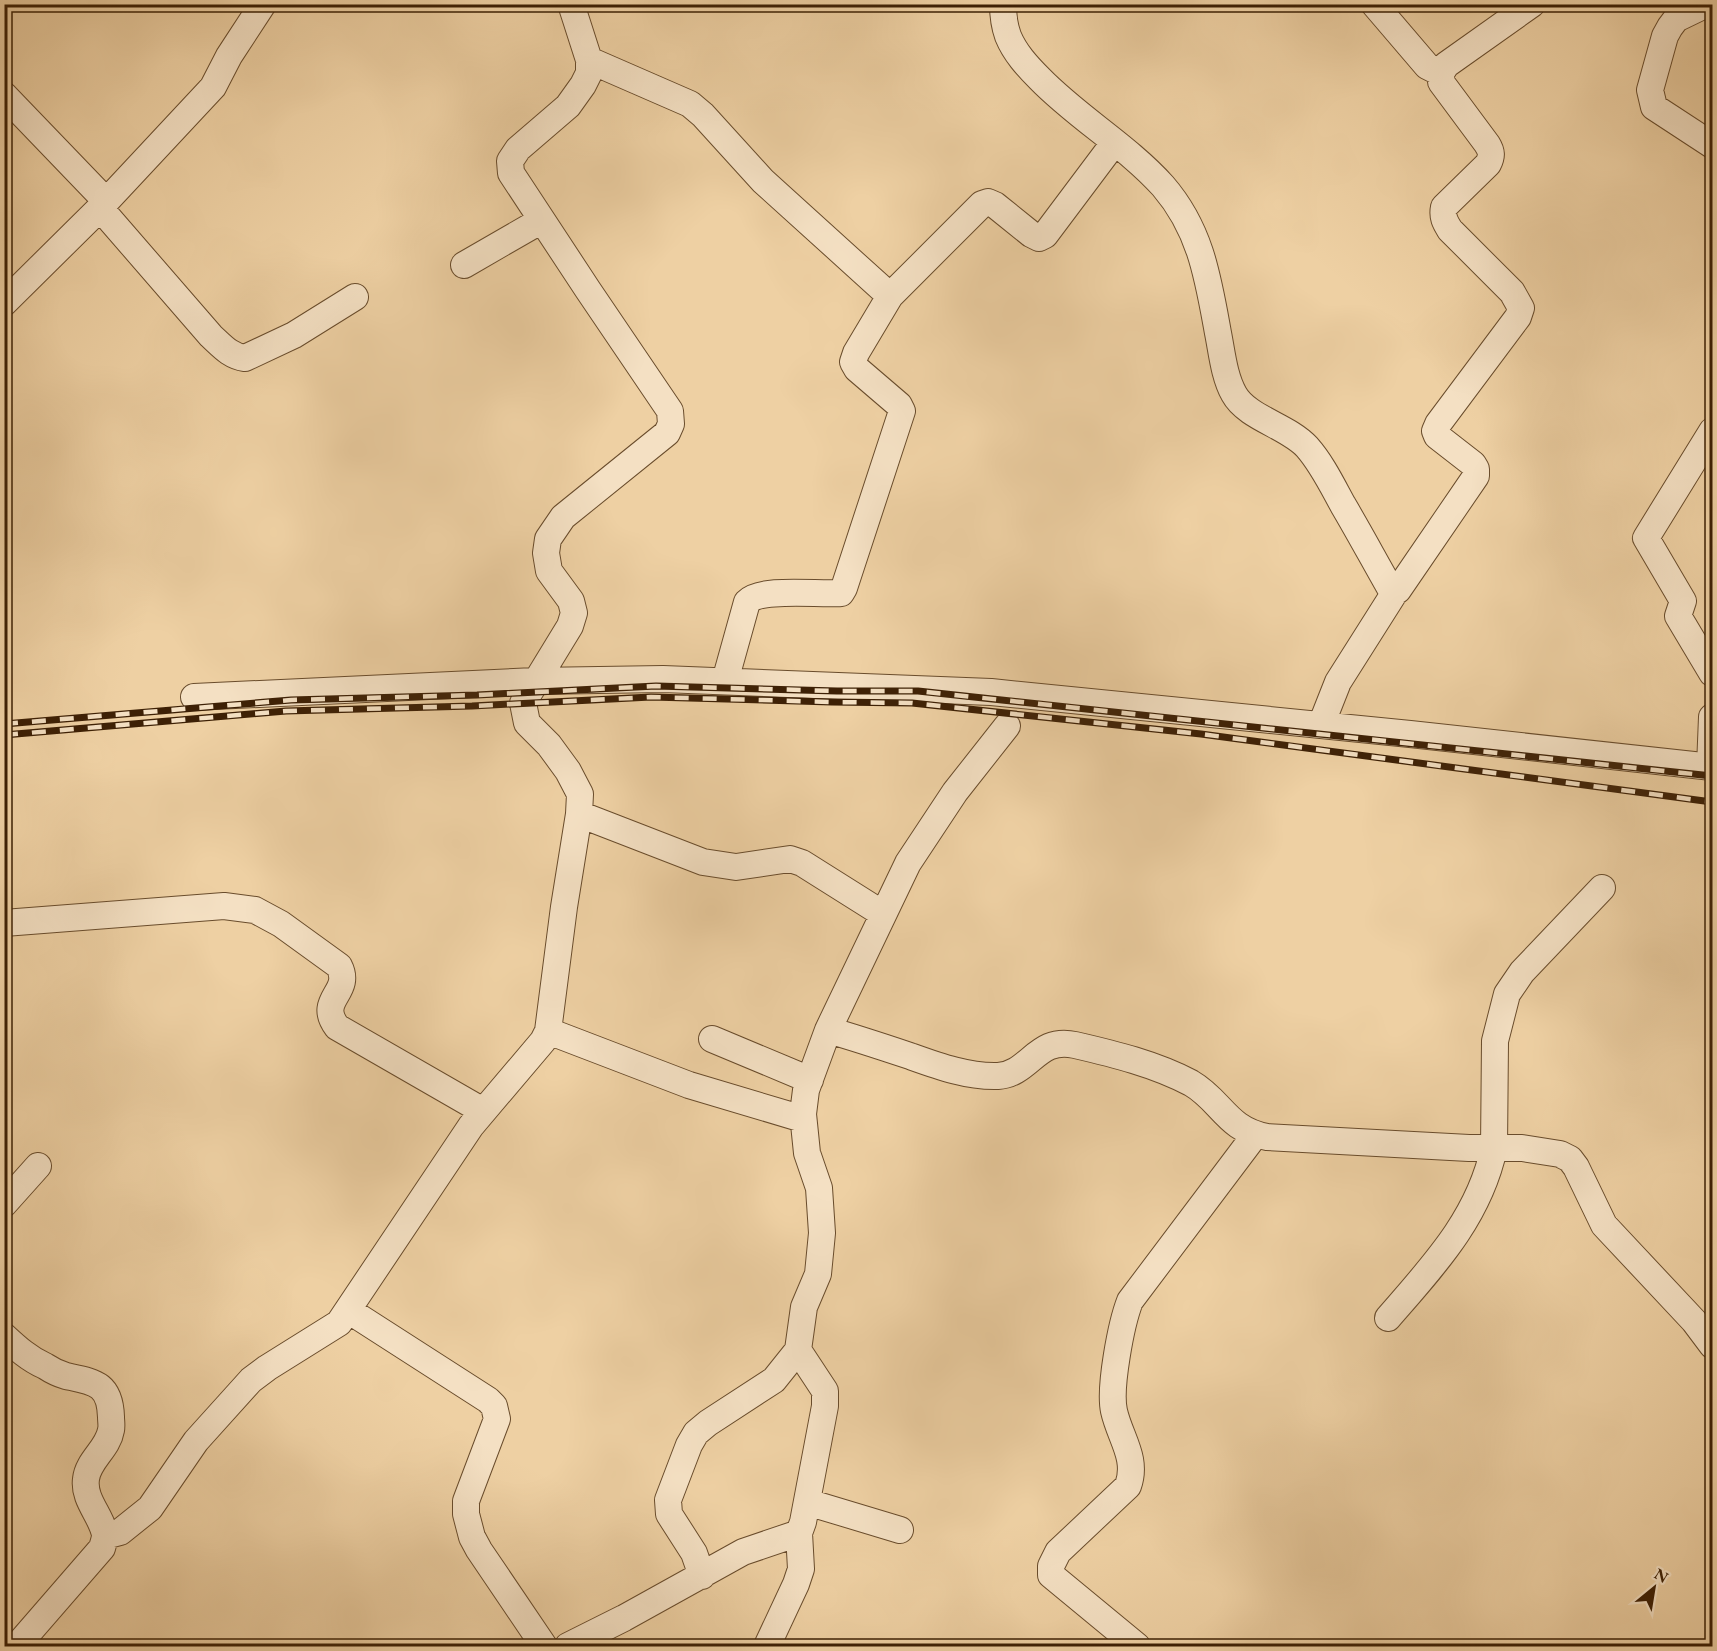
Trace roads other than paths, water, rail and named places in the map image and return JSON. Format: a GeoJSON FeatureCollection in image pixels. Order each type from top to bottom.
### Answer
{"type":"FeatureCollection","features":[{"type":"Feature","properties":{"kind":"street"},"geometry":{"type":"LineString","coordinates":[[4,303],[103,204],[213,87],[229,56],[263,4]]}},
{"type":"Feature","properties":{"kind":"street"},"geometry":{"type":"LineString","coordinates":[[105,1536],[120,1532],[150,1508],[196,1441],[251,1380],[339,1323],[471,1126],[543,1041],[548,1031],[580,794],[568,771],[549,745],[527,723],[523,703],[570,626],[574,613],[571,601],[549,571],[546,553],[548,539],[563,517],[667,433],[671,424],[670,411],[511,173],[510,161],[518,149],[568,106],[583,86],[589,72],[589,60],[571,4]]}},
{"type":"Feature","properties":{"kind":"street"},"geometry":{"type":"LineString","coordinates":[[1003,4],[1003,21],[1020,58],[1055,95],[1146,169],[1163,187],[1188,221],[1202,252],[1224,365],[1236,397],[1248,408],[1292,434],[1307,447],[1327,476],[1390,588],[1395,592]]}},
{"type":"Feature","properties":{"kind":"street"},"geometry":{"type":"LineString","coordinates":[[1374,4],[1427,66],[1441,74]]}},
{"type":"Feature","properties":{"kind":"street"},"geometry":{"type":"LineString","coordinates":[[1321,725],[1338,682],[1395,592],[1476,476],[1473,464],[1437,436],[1435,431],[1518,317],[1521,308],[1512,292],[1450,230],[1444,220],[1442,213],[1444,207],[1488,164],[1492,157],[1487,144],[1441,82],[1441,74],[1446,65],[1532,4]]}},
{"type":"Feature","properties":{"kind":"street"},"geometry":{"type":"LineString","coordinates":[[1707,4],[1676,19],[1670,27],[1665,36],[1650,90],[1654,107],[1713,145]]}},
{"type":"Feature","properties":{"kind":"street"},"geometry":{"type":"LineString","coordinates":[[589,60],[690,104],[703,115],[763,181],[890,296]]}},
{"type":"Feature","properties":{"kind":"street"},"geometry":{"type":"LineString","coordinates":[[4,95],[103,204],[211,336],[236,357],[245,358],[294,334],[355,297]]}},
{"type":"Feature","properties":{"kind":"street"},"geometry":{"type":"LineString","coordinates":[[725,681],[747,602],[751,598],[766,594],[841,593],[844,588],[902,411],[899,405],[857,369],[853,362],[890,296],[982,204],[988,202],[995,206],[1031,234],[1039,237],[1045,235],[1114,143]]}},
{"type":"Feature","properties":{"kind":"street"},"geometry":{"type":"LineString","coordinates":[[464,265],[542,220]]}},
{"type":"Feature","properties":{"kind":"street"},"geometry":{"type":"LineString","coordinates":[[1713,431],[1646,538],[1683,601],[1678,616],[1713,673]]}},
{"type":"Feature","properties":{"kind":"street"},"geometry":{"type":"LineString","coordinates":[[194,697],[535,681],[663,679],[991,692],[1711,767],[1713,717]]}},
{"type":"Feature","properties":{"kind":"street"},"geometry":{"type":"LineString","coordinates":[[702,1576],[694,1553],[669,1514],[668,1500],[685,1454],[696,1433],[774,1380],[798,1350],[804,1307],[818,1274],[822,1233],[819,1188],[807,1153],[804,1119],[806,1090],[828,1030],[908,863],[955,792],[1007,726]]}},
{"type":"Feature","properties":{"kind":"street"},"geometry":{"type":"LineString","coordinates":[[579,814],[703,862],[736,867],[790,859],[802,863],[883,914]]}},
{"type":"Feature","properties":{"kind":"street"},"geometry":{"type":"LineString","coordinates":[[1388,1317],[1440,1259],[1463,1224],[1491,1165],[1494,1148],[1495,1041],[1507,994],[1522,972],[1602,888]]}},
{"type":"Feature","properties":{"kind":"street"},"geometry":{"type":"LineString","coordinates":[[4,923],[224,906],[255,910],[280,924],[339,966],[343,975],[342,983],[330,1009],[331,1019],[337,1027],[483,1111]]}},
{"type":"Feature","properties":{"kind":"street"},"geometry":{"type":"LineString","coordinates":[[828,1030],[950,1070],[986,1076],[1012,1073],[1058,1042],[1072,1044],[1140,1062],[1190,1083],[1201,1090],[1233,1122],[1247,1132],[1256,1135],[1457,1148],[1522,1148],[1560,1154],[1570,1159],[1576,1167],[1604,1225],[1694,1321],[1713,1346]]}},
{"type":"Feature","properties":{"kind":"street"},"geometry":{"type":"LineString","coordinates":[[548,1031],[689,1085],[804,1119]]}},
{"type":"Feature","properties":{"kind":"street"},"geometry":{"type":"LineString","coordinates":[[712,1039],[810,1080]]}},
{"type":"Feature","properties":{"kind":"street"},"geometry":{"type":"LineString","coordinates":[[1137,1647],[1051,1575],[1051,1566],[1058,1552],[1128,1486],[1133,1474],[1131,1458],[1114,1410],[1113,1395],[1122,1322],[1130,1302],[1256,1135]]}},
{"type":"Feature","properties":{"kind":"street"},"geometry":{"type":"LineString","coordinates":[[4,1204],[38,1166]]}},
{"type":"Feature","properties":{"kind":"street"},"geometry":{"type":"LineString","coordinates":[[348,1310],[494,1406],[497,1419],[468,1495],[466,1514],[472,1537],[479,1550],[544,1647]]}},
{"type":"Feature","properties":{"kind":"street"},"geometry":{"type":"LineString","coordinates":[[4,1336],[26,1357],[64,1375],[83,1378],[94,1383],[107,1394],[110,1406],[111,1432],[90,1466],[85,1486],[91,1506],[105,1536],[102,1548],[17,1647]]}},
{"type":"Feature","properties":{"kind":"street"},"geometry":{"type":"LineString","coordinates":[[767,1647],[799,1576],[801,1556],[798,1533],[803,1522],[825,1406],[825,1391],[798,1350]]}},
{"type":"Feature","properties":{"kind":"street"},"geometry":{"type":"LineString","coordinates":[[807,1502],[900,1530]]}},
{"type":"Feature","properties":{"kind":"street"},"geometry":{"type":"LineString","coordinates":[[568,1647],[743,1552],[798,1533]]}},
{"type":"Feature","properties":{"kind":"railway"},"geometry":{"type":"LineString","coordinates":[[4,724],[291,700],[477,695],[656,686],[918,691],[1712,776]]}},
{"type":"Feature","properties":{"kind":"railway"},"geometry":{"type":"LineString","coordinates":[[4,735],[286,711],[472,706],[651,697],[912,703],[1201,734],[1712,802]]}}]}
